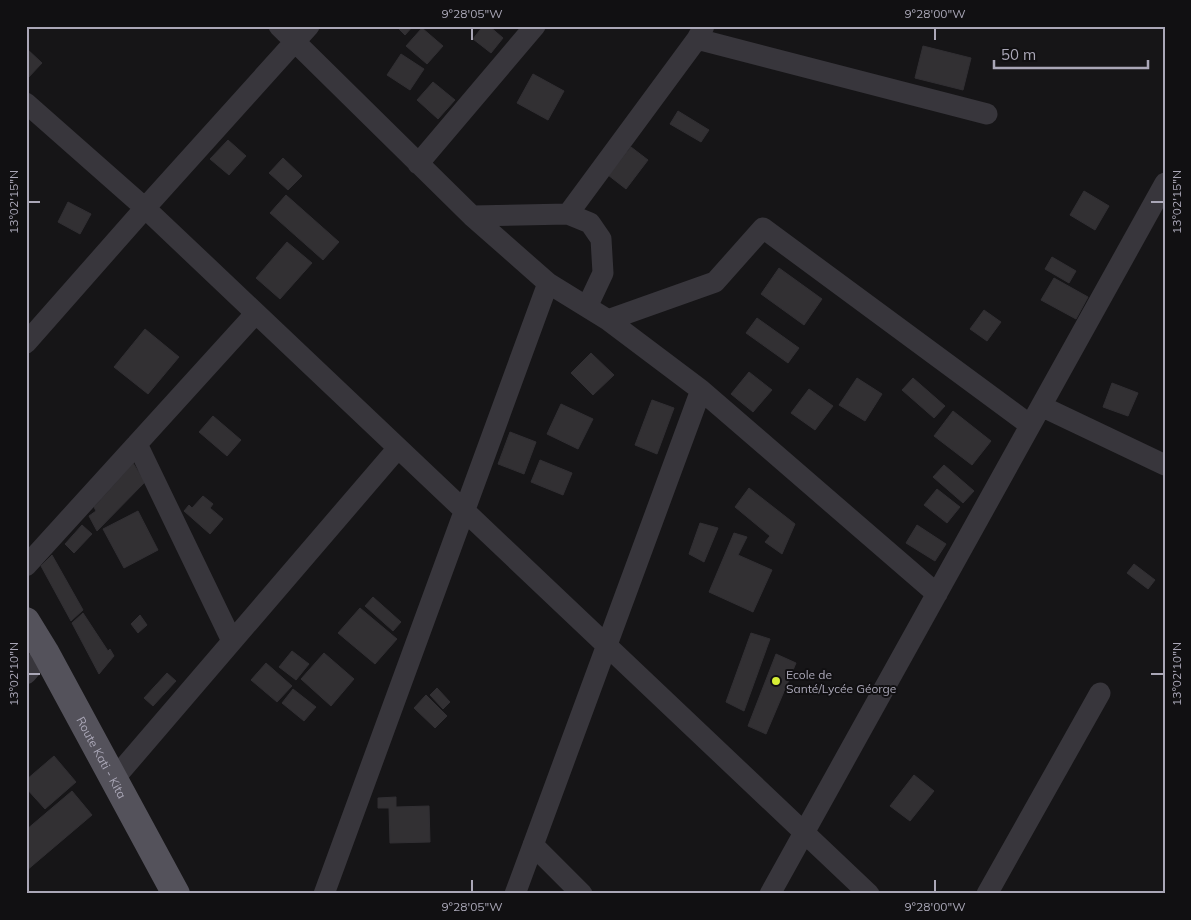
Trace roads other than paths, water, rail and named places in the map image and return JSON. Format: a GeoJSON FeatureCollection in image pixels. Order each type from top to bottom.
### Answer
{"type":"FeatureCollection","features":[{"type":"Feature","properties":{"kind":"main road","name":"Route Kati - Kita"},"geometry":{"type":"LineString","coordinates":[[26,621],[45,652],[176,894]]}},
{"type":"Feature","properties":{"kind":"street"},"geometry":{"type":"LineString","coordinates":[[279,26],[472,216],[548,283],[608,320],[701,390],[937,594]]}},
{"type":"Feature","properties":{"kind":"street"},"geometry":{"type":"LineString","coordinates":[[26,343],[309,26]]}},
{"type":"Feature","properties":{"kind":"street"},"geometry":{"type":"LineString","coordinates":[[418,164],[535,26]]}},
{"type":"Feature","properties":{"kind":"street"},"geometry":{"type":"LineString","coordinates":[[568,214],[700,33],[987,114]]}},
{"type":"Feature","properties":{"kind":"street"},"geometry":{"type":"LineString","coordinates":[[26,103],[145,208],[869,894]]}},
{"type":"Feature","properties":{"kind":"street"},"geometry":{"type":"LineString","coordinates":[[770,894],[1165,183]]}},
{"type":"Feature","properties":{"kind":"street"},"geometry":{"type":"LineString","coordinates":[[472,216],[568,214],[590,224],[601,239],[603,273],[588,307]]}},
{"type":"Feature","properties":{"kind":"street"},"geometry":{"type":"LineString","coordinates":[[608,320],[715,282],[763,228],[1030,425]]}},
{"type":"Feature","properties":{"kind":"street"},"geometry":{"type":"LineString","coordinates":[[324,894],[548,283]]}},
{"type":"Feature","properties":{"kind":"street"},"geometry":{"type":"LineString","coordinates":[[26,566],[256,313]]}},
{"type":"Feature","properties":{"kind":"street"},"geometry":{"type":"LineString","coordinates":[[515,894],[701,390]]}},
{"type":"Feature","properties":{"kind":"street"},"geometry":{"type":"LineString","coordinates":[[1041,406],[1165,464]]}},
{"type":"Feature","properties":{"kind":"street"},"geometry":{"type":"LineString","coordinates":[[137,444],[232,641]]}},
{"type":"Feature","properties":{"kind":"street"},"geometry":{"type":"LineString","coordinates":[[114,779],[398,448]]}},
{"type":"Feature","properties":{"kind":"street"},"geometry":{"type":"LineString","coordinates":[[26,674],[45,652]]}},
{"type":"Feature","properties":{"kind":"street"},"geometry":{"type":"LineString","coordinates":[[987,894],[1100,693]]}},
{"type":"Feature","properties":{"kind":"street"},"geometry":{"type":"LineString","coordinates":[[533,845],[582,894]]}},
{"type":"Feature","properties":{"kind":"place","name":"Ecole de Santé/Lycée Géorge"},"geometry":{"type":"Point","coordinates":[776,681]}}]}
